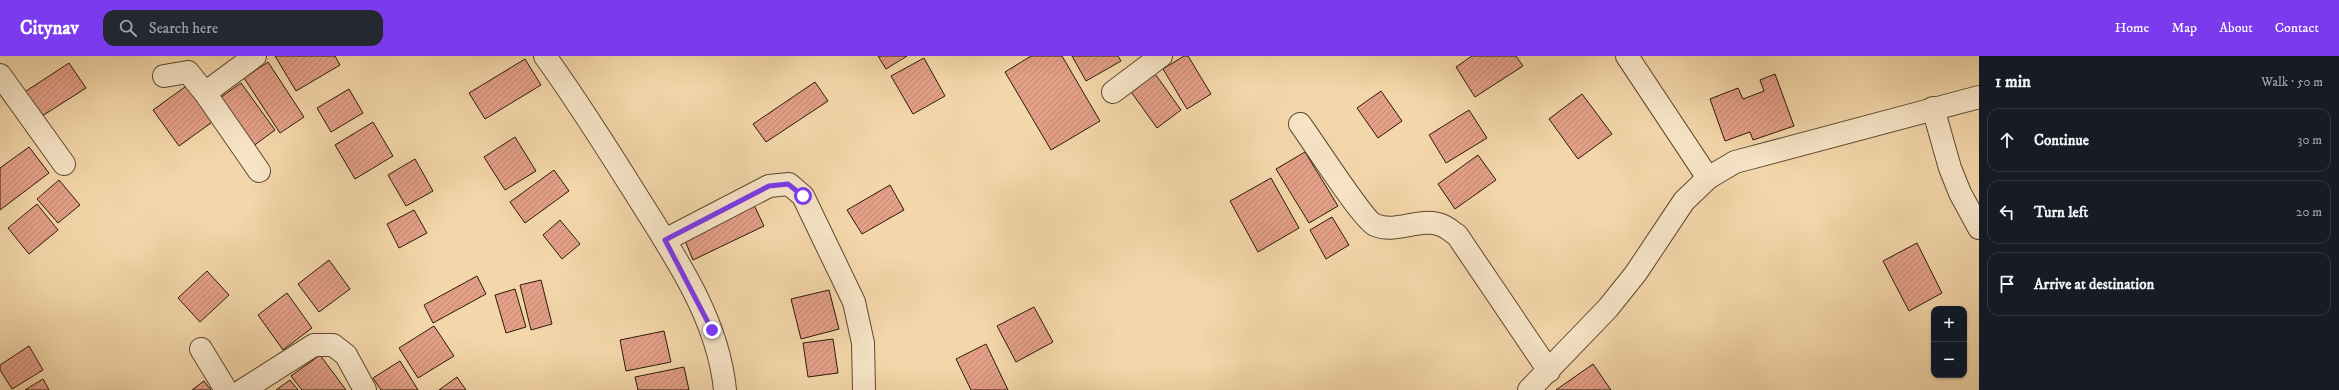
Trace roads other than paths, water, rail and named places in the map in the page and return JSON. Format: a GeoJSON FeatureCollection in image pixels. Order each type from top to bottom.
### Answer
{"type":"FeatureCollection","features":[{"type":"Feature","properties":{"kind":"street"},"geometry":{"type":"LineString","coordinates":[[205,93],[255,56]]}},
{"type":"Feature","properties":{"kind":"street"},"geometry":{"type":"LineString","coordinates":[[545,56],[582,107],[665,240],[712,330],[723,368],[725,390]]}},
{"type":"Feature","properties":{"kind":"street"},"geometry":{"type":"LineString","coordinates":[[1113,92],[1161,56]]}},
{"type":"Feature","properties":{"kind":"street"},"geometry":{"type":"LineString","coordinates":[[1627,56],[1708,178]]}},
{"type":"Feature","properties":{"kind":"street"},"geometry":{"type":"LineString","coordinates":[[164,76],[188,72],[205,93],[259,171]]}},
{"type":"Feature","properties":{"kind":"street"},"geometry":{"type":"LineString","coordinates":[[0,75],[64,164]]}},
{"type":"Feature","properties":{"kind":"street"},"geometry":{"type":"LineString","coordinates":[[1529,390],[1549,371],[1608,308],[1636,273],[1684,200],[1708,178],[1735,162],[1979,96]]}},
{"type":"Feature","properties":{"kind":"street"},"geometry":{"type":"LineString","coordinates":[[1934,108],[1950,168],[1960,193],[1979,228]]}},
{"type":"Feature","properties":{"kind":"street"},"geometry":{"type":"LineString","coordinates":[[1300,124],[1360,210],[1374,225],[1394,227],[1424,222],[1441,225],[1457,235],[1549,371]]}},
{"type":"Feature","properties":{"kind":"street"},"geometry":{"type":"LineString","coordinates":[[665,240],[769,186],[788,184],[803,196],[854,302],[864,343],[864,390]]}},
{"type":"Feature","properties":{"kind":"street"},"geometry":{"type":"LineString","coordinates":[[243,390],[314,345],[333,344],[346,356],[365,390]]}},
{"type":"Feature","properties":{"kind":"street"},"geometry":{"type":"LineString","coordinates":[[201,348],[226,390]]}}]}
